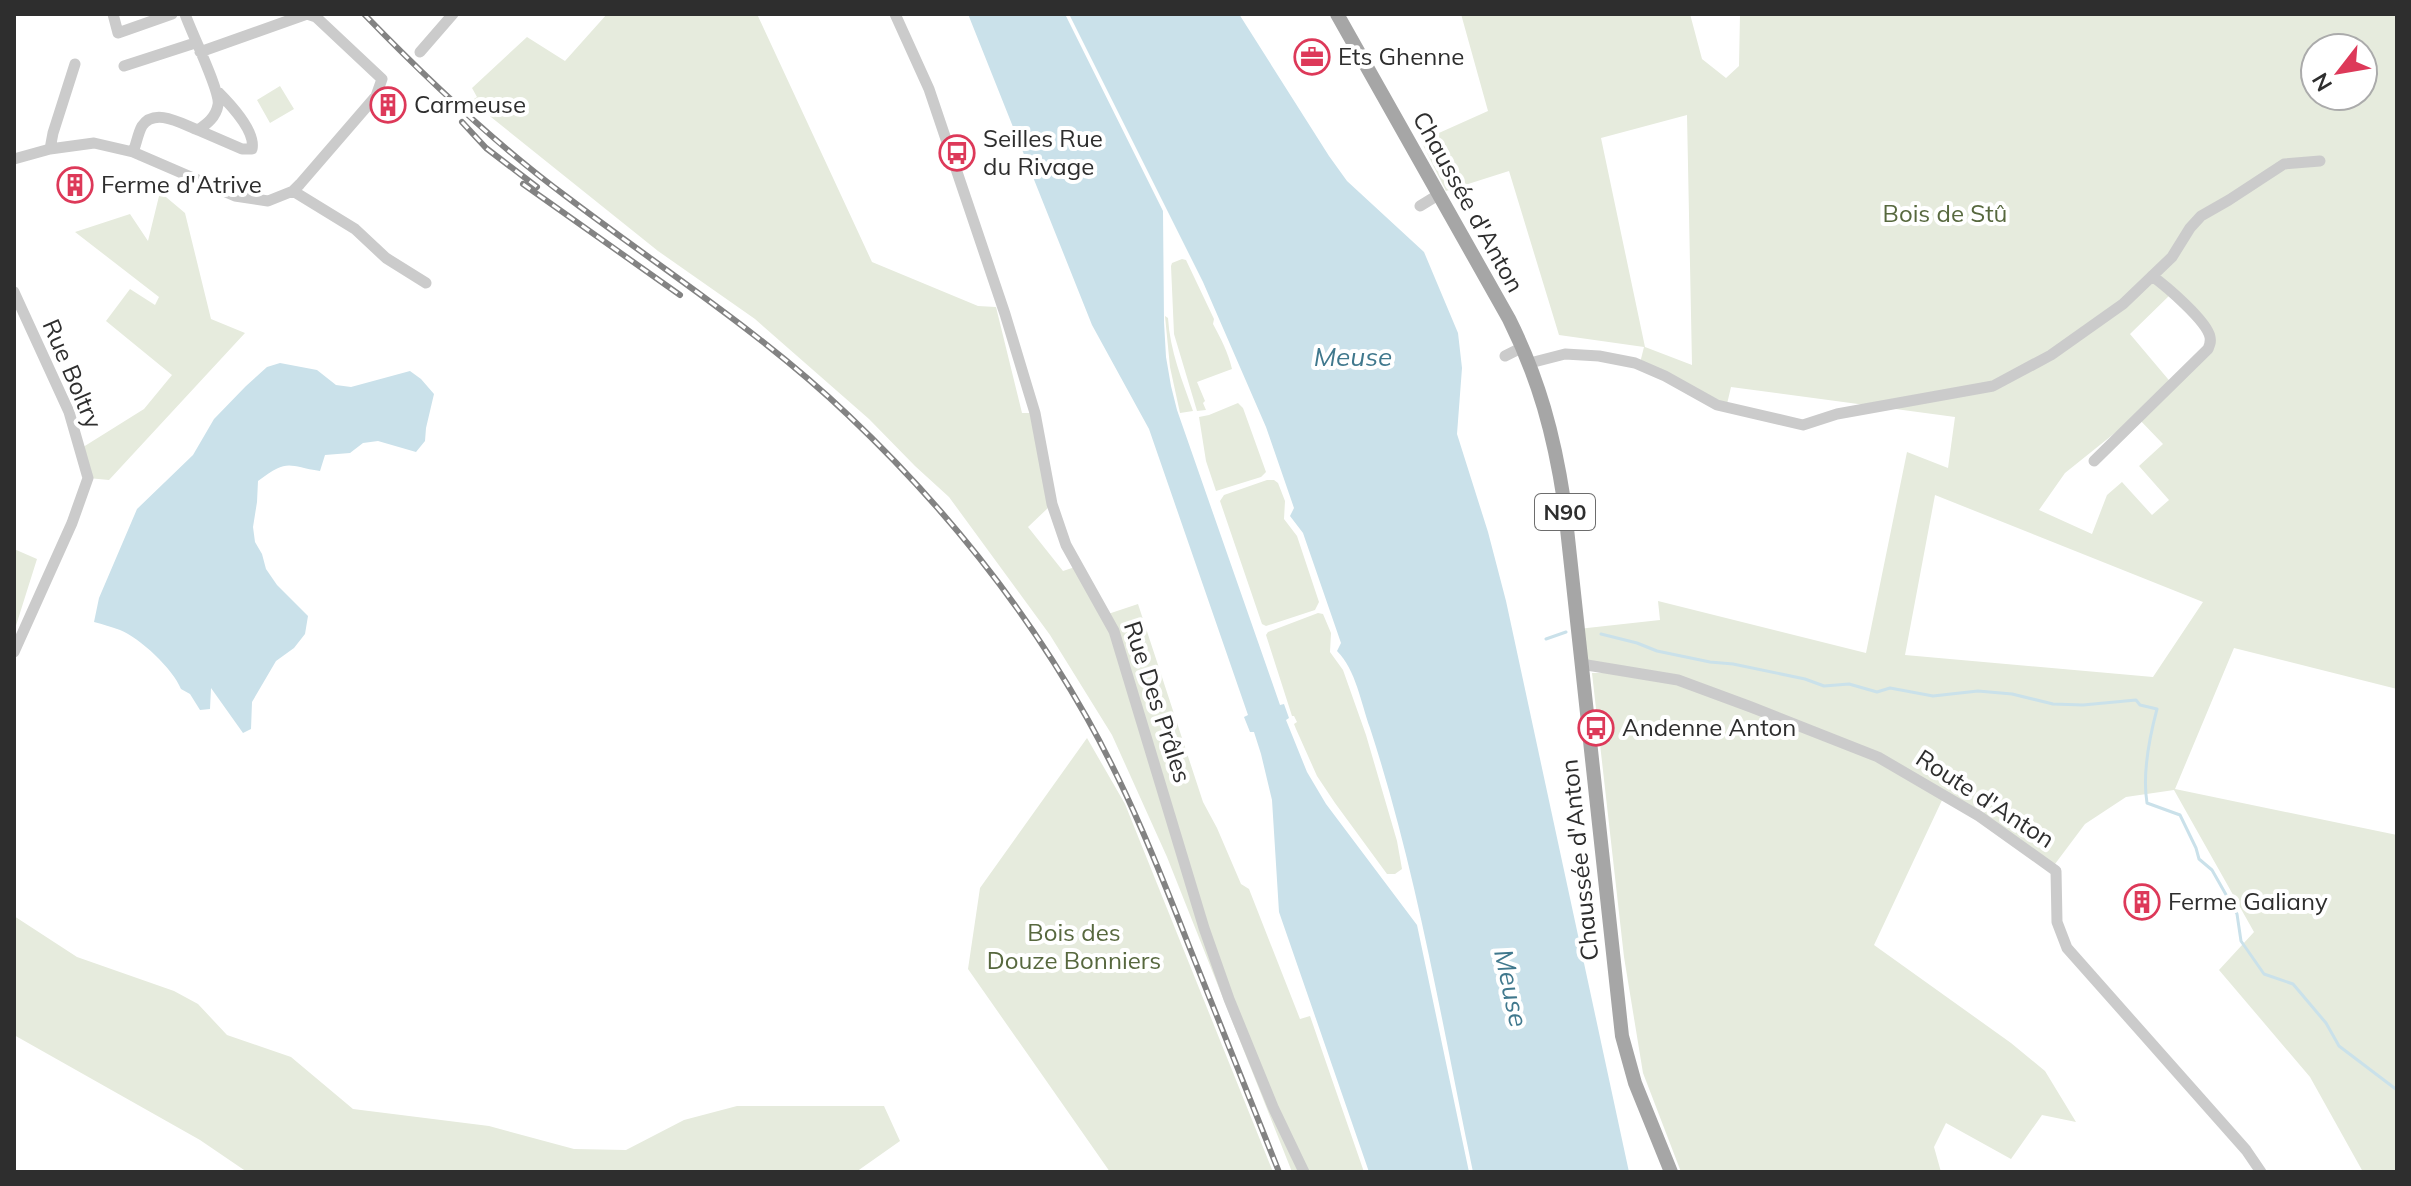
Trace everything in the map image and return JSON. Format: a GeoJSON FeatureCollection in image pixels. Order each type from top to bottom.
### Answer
{"type":"FeatureCollection","features":[{"type":"Feature","properties":{"kind":"main road","name":"Chaussée d'Anton"},"geometry":{"type":"LineString","coordinates":[[1337,14],[1523,347],[1556,450],[1624,1047],[1671,1172]]}},
{"type":"Feature","properties":{"kind":"street"},"geometry":{"type":"LineString","coordinates":[[113,14],[118,33],[172,14]]}},
{"type":"Feature","properties":{"kind":"street"},"geometry":{"type":"LineString","coordinates":[[185,14],[217,92],[219,105],[212,120],[198,130]]}},
{"type":"Feature","properties":{"kind":"street"},"geometry":{"type":"LineString","coordinates":[[14,159],[50,149],[94,143],[133,152],[235,196],[268,201],[293,191],[376,96],[382,79],[316,17],[307,14],[198,48],[124,66]]}},
{"type":"Feature","properties":{"kind":"street"},"geometry":{"type":"LineString","coordinates":[[420,52],[453,14]]}},
{"type":"Feature","properties":{"kind":"street","name":"Rue Des Prâles"},"geometry":{"type":"LineString","coordinates":[[895,14],[929,89],[966,196],[1035,413],[1052,504],[1066,545],[1114,631],[1219,971],[1273,1107],[1304,1172]]}},
{"type":"Feature","properties":{"kind":"street"},"geometry":{"type":"LineString","coordinates":[[50,149],[75,64]]}},
{"type":"Feature","properties":{"kind":"street"},"geometry":{"type":"LineString","coordinates":[[133,152],[142,126],[161,116],[242,149],[252,149],[254,143],[251,135],[234,108],[217,92]]}},
{"type":"Feature","properties":{"kind":"street"},"geometry":{"type":"LineString","coordinates":[[1530,363],[1565,354],[1635,363],[1717,405],[1803,425],[1837,414],[1993,386],[2051,355],[2123,304],[2172,257],[2201,216],[2284,164],[2320,161]]}},
{"type":"Feature","properties":{"kind":"street"},"geometry":{"type":"LineString","coordinates":[[293,191],[355,229],[386,258],[426,283]]}},
{"type":"Feature","properties":{"kind":"street"},"geometry":{"type":"LineString","coordinates":[[1420,206],[1438,195]]}},
{"type":"Feature","properties":{"kind":"street"},"geometry":{"type":"LineString","coordinates":[[2094,461],[2208,349],[2210,341],[2206,328],[2173,292],[2152,276]]}},
{"type":"Feature","properties":{"kind":"street","name":"Rue Boltry"},"geometry":{"type":"LineString","coordinates":[[14,292],[69,412],[88,478],[72,523],[14,652]]}},
{"type":"Feature","properties":{"kind":"street"},"geometry":{"type":"LineString","coordinates":[[1505,356],[1523,347]]}},
{"type":"Feature","properties":{"kind":"street","name":"Route d'Anton"},"geometry":{"type":"LineString","coordinates":[[1581,664],[1678,680],[1878,757],[1979,816],[2052,868],[2056,871],[2057,922],[2067,948],[2246,1150],[2261,1172]]}},
{"type":"Feature","properties":{"kind":"green space"},"geometry":{"type":"Polygon","coordinates":[[[607,14],[757,14],[872,262],[978,306],[996,307],[1022,413],[1030,413],[1049,507],[1028,527],[1063,571],[1078,566],[1105,615],[1138,604],[1203,802],[1241,884],[1249,889],[1300,1019],[1310,1016],[1364,1172],[1292,1172],[1167,857],[1112,735],[1050,635],[949,497],[869,419],[755,319],[658,251],[471,101],[477,97],[472,88],[527,37],[565,61],[607,14]]]}},
{"type":"Feature","properties":{"kind":"green space","name":"Bois de Stû"},"geometry":{"type":"Polygon","coordinates":[[[1461,14],[1690,14],[1702,59],[1726,78],[1739,66],[1740,14],[2397,14],[2397,689],[2234,648],[2175,789],[2397,835],[2397,1172],[2363,1172],[2310,1077],[2219,970],[2254,932],[2174,790],[2126,797],[2085,824],[2052,868],[1944,796],[1874,945],[2045,1071],[2076,1122],[2042,1115],[2011,1159],[1946,1123],[1934,1147],[1941,1172],[1681,1172],[1643,1073],[1624,957],[1592,673],[1621,673],[1581,664],[1578,629],[1660,620],[1658,601],[1866,653],[1907,452],[1948,468],[1955,417],[1731,387],[1727,404],[1640,363],[1644,347],[1559,335],[1509,171],[1446,191],[1421,141],[1488,111],[1461,14]],[[1687,115],[1601,138],[1645,347],[1692,365],[1687,115]],[[2173,292],[2130,334],[2173,385],[2208,349],[2210,334],[2173,292]],[[2136,416],[2065,473],[2039,510],[2092,534],[2107,495],[2122,482],[2152,515],[2169,500],[2139,466],[2163,444],[2136,416]],[[1935,495],[1905,655],[2153,677],[2203,602],[1935,495]]]}},
{"type":"Feature","properties":{"kind":"green space"},"geometry":{"type":"Polygon","coordinates":[[[280,86],[294,109],[270,123],[257,100],[280,86]]]}},
{"type":"Feature","properties":{"kind":"green space"},"geometry":{"type":"Polygon","coordinates":[[[160,192],[185,213],[211,319],[245,333],[109,480],[88,478],[80,449],[144,409],[172,375],[106,321],[130,289],[155,305],[159,297],[75,232],[130,214],[148,241],[160,192]]]}},
{"type":"Feature","properties":{"kind":"green space"},"geometry":{"type":"Polygon","coordinates":[[[1182,259],[1186,260],[1214,319],[1213,324],[1232,369],[1197,382],[1206,410],[1197,411],[1174,334],[1171,266],[1182,259]]]}},
{"type":"Feature","properties":{"kind":"green space"},"geometry":{"type":"Polygon","coordinates":[[[1165,316],[1193,411],[1180,413],[1170,367],[1165,316]]]}},
{"type":"Feature","properties":{"kind":"green space"},"geometry":{"type":"Polygon","coordinates":[[[1238,403],[1243,408],[1266,472],[1261,477],[1216,491],[1206,461],[1199,417],[1238,403]]]}},
{"type":"Feature","properties":{"kind":"green space"},"geometry":{"type":"Polygon","coordinates":[[[1267,480],[1278,483],[1285,501],[1284,519],[1297,536],[1319,602],[1315,610],[1266,626],[1262,624],[1220,501],[1224,495],[1267,480]]]}},
{"type":"Feature","properties":{"kind":"green space"},"geometry":{"type":"Polygon","coordinates":[[[14,549],[37,559],[14,632],[14,549]]]}},
{"type":"Feature","properties":{"kind":"green space"},"geometry":{"type":"Polygon","coordinates":[[[1318,613],[1323,614],[1331,633],[1330,652],[1343,670],[1366,735],[1397,841],[1402,869],[1395,874],[1387,874],[1317,776],[1294,724],[1297,722],[1292,716],[1266,635],[1318,613]]]}},
{"type":"Feature","properties":{"kind":"green space","name":"Bois des Douze Bonniers"},"geometry":{"type":"Polygon","coordinates":[[[1087,738],[1125,804],[1273,1172],[1110,1172],[968,969],[980,888],[1087,738]]]}},
{"type":"Feature","properties":{"kind":"green space"},"geometry":{"type":"Polygon","coordinates":[[[14,916],[77,957],[174,991],[198,1004],[227,1035],[291,1057],[353,1109],[489,1126],[574,1149],[626,1150],[684,1120],[737,1106],[884,1106],[900,1141],[856,1172],[247,1172],[200,1140],[14,1035],[14,916]]]}},
{"type":"Feature","properties":{"kind":"water"},"geometry":{"type":"Polygon","coordinates":[[[968,14],[1065,14],[1163,211],[1166,357],[1177,410],[1280,705],[1284,704],[1289,718],[1286,720],[1307,772],[1326,804],[1417,925],[1469,1172],[1369,1172],[1279,912],[1272,800],[1254,732],[1250,732],[1244,717],[1248,715],[1149,429],[1092,325],[968,14]]]}},
{"type":"Feature","properties":{"kind":"water","name":"Meuse"},"geometry":{"type":"Polygon","coordinates":[[[1069,14],[1239,14],[1347,181],[1424,252],[1458,333],[1462,368],[1457,434],[1506,601],[1629,1172],[1473,1172],[1402,837],[1357,687],[1337,651],[1341,643],[1303,533],[1290,516],[1294,508],[1266,427],[1203,282],[1069,14]]]}},
{"type":"Feature","properties":{"kind":"water"},"geometry":{"type":"Polygon","coordinates":[[[280,363],[317,370],[336,385],[351,387],[410,371],[434,394],[425,441],[416,452],[378,441],[363,443],[350,453],[325,455],[320,471],[283,466],[258,481],[253,527],[255,542],[266,569],[277,585],[308,616],[305,634],[294,648],[276,661],[252,702],[251,729],[243,733],[211,688],[210,709],[200,710],[190,694],[181,689],[171,672],[146,647],[120,630],[94,622],[99,598],[137,509],[193,455],[214,419],[246,386],[267,367],[280,363]]]}},
{"type":"Feature","properties":{"kind":"waterway"},"geometry":{"type":"LineString","coordinates":[[1546,639],[1566,632]]}},
{"type":"Feature","properties":{"kind":"waterway"},"geometry":{"type":"LineString","coordinates":[[1601,634],[1657,651],[1805,679],[1824,686],[1849,684],[1877,692],[1890,688],[1933,696],[1978,691],[2012,694],[2053,704],[2083,705],[2136,700],[2140,705],[2157,709],[2147,756],[2147,803],[2180,815],[2199,859],[2212,870],[2237,914],[2241,941],[2264,974],[2293,984],[2326,1023],[2339,1046],[2397,1090]]}},
{"type":"Feature","properties":{"kind":"railway"},"geometry":{"type":"LineString","coordinates":[[364,14],[513,155],[746,329],[815,385],[883,449],[979,558],[1062,676],[1116,774],[1166,888],[1279,1172]]}},
{"type":"Feature","properties":{"kind":"railway"},"geometry":{"type":"LineString","coordinates":[[462,122],[486,148],[537,187]]}},
{"type":"Feature","properties":{"kind":"railway"},"geometry":{"type":"LineString","coordinates":[[523,184],[680,295]]}},
{"type":"Feature","properties":{"kind":"place","name":"Ets Ghenne"},"geometry":{"type":"Point","coordinates":[1312,57]}},
{"type":"Feature","properties":{"kind":"place","name":"Carmeuse"},"geometry":{"type":"Point","coordinates":[388,105]}},
{"type":"Feature","properties":{"kind":"place","name":"Seilles Rue du Rivage"},"geometry":{"type":"Point","coordinates":[957,153]}},
{"type":"Feature","properties":{"kind":"place","name":"Ferme d'Atrive"},"geometry":{"type":"Point","coordinates":[75,185]}},
{"type":"Feature","properties":{"kind":"place","name":"Andenne Anton"},"geometry":{"type":"Point","coordinates":[1596,728]}},
{"type":"Feature","properties":{"kind":"place","name":"Ferme Galiany"},"geometry":{"type":"Point","coordinates":[2142,902]}}]}
